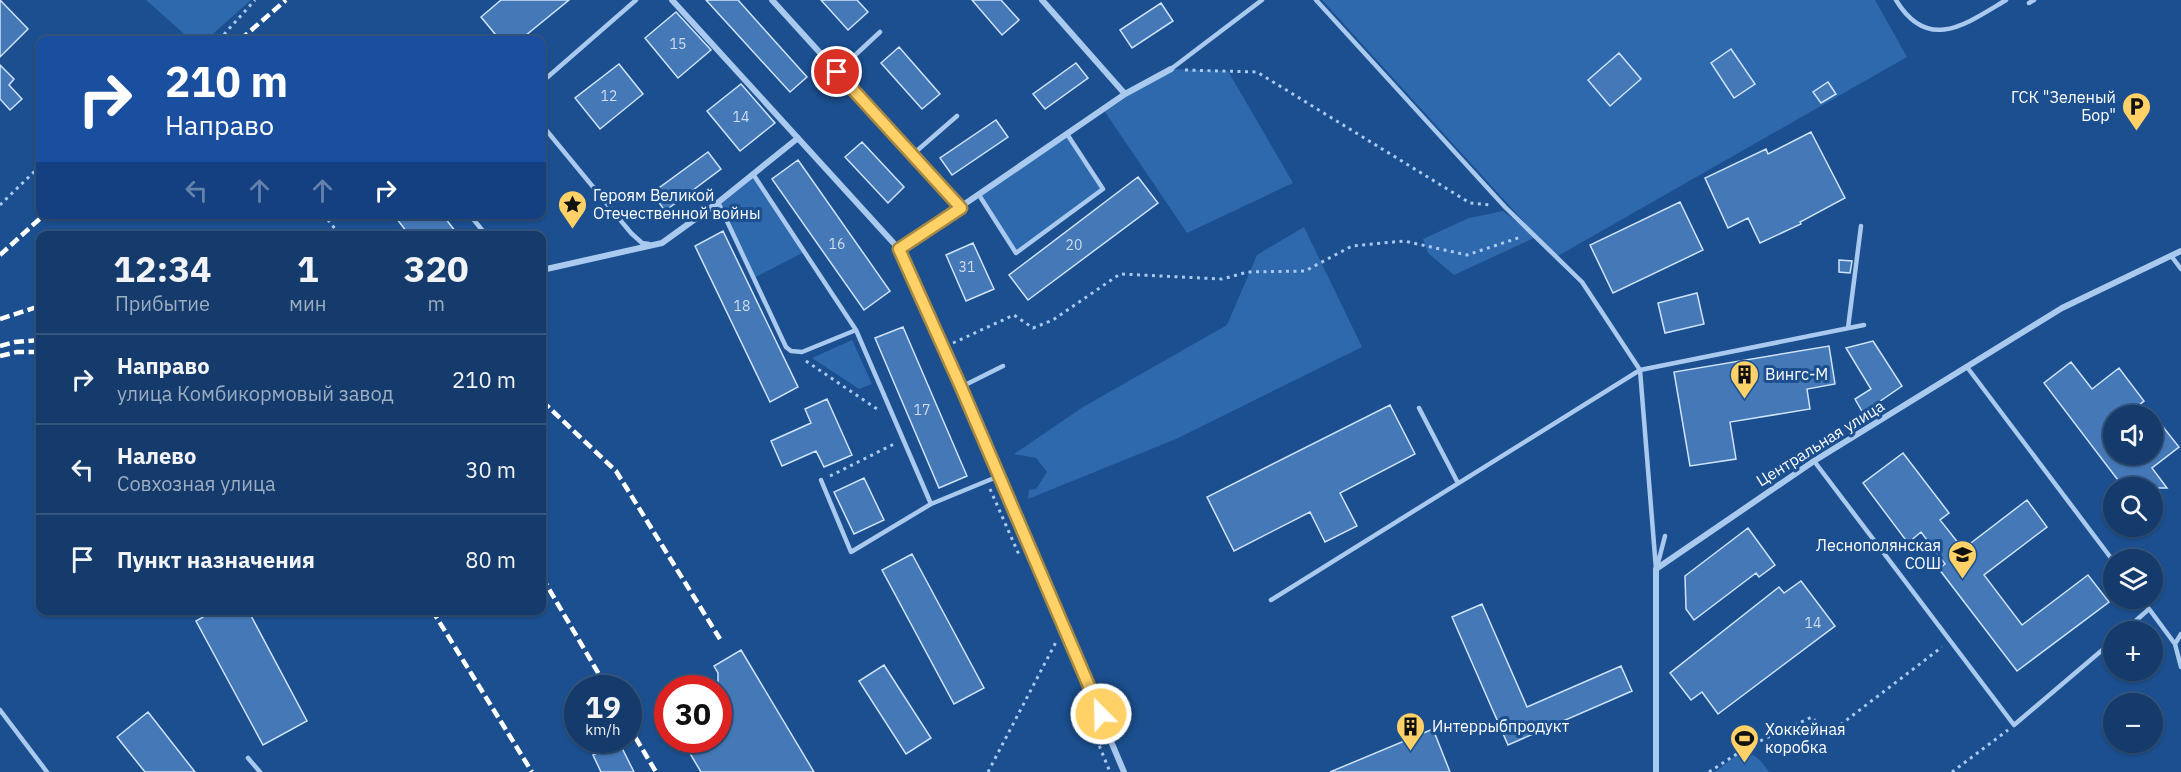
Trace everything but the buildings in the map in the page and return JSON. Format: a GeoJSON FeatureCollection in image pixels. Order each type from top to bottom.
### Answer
{"type":"FeatureCollection","features":[{"type":"Feature","properties":{"kind":"street"},"geometry":{"type":"LineString","coordinates":[[672,0],[899,249],[961,387],[1124,772]]}},
{"type":"Feature","properties":{"kind":"street"},"geometry":{"type":"LineString","coordinates":[[772,0],[961,208]]}},
{"type":"Feature","properties":{"kind":"street"},"geometry":{"type":"LineString","coordinates":[[1042,0],[1125,94]]}},
{"type":"Feature","properties":{"kind":"street"},"geometry":{"type":"LineString","coordinates":[[899,249],[1125,94],[1172,69]]}},
{"type":"Feature","properties":{"kind":"street"},"geometry":{"type":"LineString","coordinates":[[546,269],[662,243],[798,138]]}},
{"type":"Feature","properties":{"kind":"street","name":"Центральная улица"},"geometry":{"type":"LineString","coordinates":[[1656,569],[1814,460],[2062,308],[2181,251]]}},
{"type":"Feature","properties":{"kind":"street"},"geometry":{"type":"LineString","coordinates":[[1656,569],[1656,772]]}},
{"type":"Feature","properties":{"kind":"lane"},"geometry":{"type":"LineString","coordinates":[[546,79],[636,0]]}},
{"type":"Feature","properties":{"kind":"lane"},"geometry":{"type":"LineString","coordinates":[[1172,69],[1262,0]]}},
{"type":"Feature","properties":{"kind":"lane"},"geometry":{"type":"LineString","coordinates":[[1316,0],[1505,207],[1582,282],[1640,370],[1656,569]]}},
{"type":"Feature","properties":{"kind":"lane"},"geometry":{"type":"LineString","coordinates":[[1896,0],[1905,15],[1922,27],[1943,31],[1988,13],[2006,0]]}},
{"type":"Feature","properties":{"kind":"lane"},"geometry":{"type":"LineString","coordinates":[[837,72],[880,32]]}},
{"type":"Feature","properties":{"kind":"lane"},"geometry":{"type":"LineString","coordinates":[[912,155],[957,116]]}},
{"type":"Feature","properties":{"kind":"lane"},"geometry":{"type":"LineString","coordinates":[[546,130],[631,232],[642,243],[652,245]]}},
{"type":"Feature","properties":{"kind":"lane"},"geometry":{"type":"LineString","coordinates":[[979,195],[1016,253],[1103,189],[1066,134]]}},
{"type":"Feature","properties":{"kind":"lane"},"geometry":{"type":"LineString","coordinates":[[753,174],[856,330],[931,504]]}},
{"type":"Feature","properties":{"kind":"lane"},"geometry":{"type":"LineString","coordinates":[[718,202],[786,347],[791,351],[802,352],[856,330]]}},
{"type":"Feature","properties":{"kind":"lane"},"geometry":{"type":"LineString","coordinates":[[473,219],[483,231]]}},
{"type":"Feature","properties":{"kind":"lane"},"geometry":{"type":"LineString","coordinates":[[1848,328],[1861,226]]}},
{"type":"Feature","properties":{"kind":"lane"},"geometry":{"type":"LineString","coordinates":[[2172,257],[2181,269]]}},
{"type":"Feature","properties":{"kind":"lane"},"geometry":{"type":"LineString","coordinates":[[1270,600],[1640,370],[1864,325]]}},
{"type":"Feature","properties":{"kind":"lane"},"geometry":{"type":"LineString","coordinates":[[961,387],[1003,366]]}},
{"type":"Feature","properties":{"kind":"lane"},"geometry":{"type":"LineString","coordinates":[[1966,367],[2104,549]]}},
{"type":"Feature","properties":{"kind":"lane"},"geometry":{"type":"LineString","coordinates":[[1419,408],[1458,483]]}},
{"type":"Feature","properties":{"kind":"lane"},"geometry":{"type":"LineString","coordinates":[[1814,460],[2014,724],[2103,649]]}},
{"type":"Feature","properties":{"kind":"lane"},"geometry":{"type":"LineString","coordinates":[[821,480],[851,552],[931,504],[999,476]]}},
{"type":"Feature","properties":{"kind":"lane"},"geometry":{"type":"LineString","coordinates":[[1656,569],[1665,536]]}},
{"type":"Feature","properties":{"kind":"lane"},"geometry":{"type":"LineString","coordinates":[[2135,621],[2149,609],[2175,644],[2181,667]]}},
{"type":"Feature","properties":{"kind":"lane"},"geometry":{"type":"LineString","coordinates":[[2175,644],[2181,634]]}},
{"type":"Feature","properties":{"kind":"lane"},"geometry":{"type":"LineString","coordinates":[[0,710],[47,772]]}},
{"type":"Feature","properties":{"kind":"lane"},"geometry":{"type":"LineString","coordinates":[[248,758],[260,772]]}},
{"type":"Feature","properties":{"kind":"path"},"geometry":{"type":"LineString","coordinates":[[223,36],[255,0]]}},
{"type":"Feature","properties":{"kind":"path"},"geometry":{"type":"LineString","coordinates":[[1172,69],[1257,72],[1470,203],[1505,207]]}},
{"type":"Feature","properties":{"kind":"path"},"geometry":{"type":"LineString","coordinates":[[0,205],[36,170]]}},
{"type":"Feature","properties":{"kind":"path"},"geometry":{"type":"LineString","coordinates":[[327,219],[337,231]]}},
{"type":"Feature","properties":{"kind":"path"},"geometry":{"type":"LineString","coordinates":[[944,348],[1014,315],[1033,328],[1053,320],[1120,274],[1222,279],[1248,273],[1305,271],[1352,246],[1404,241],[1467,255],[1532,233]]}},
{"type":"Feature","properties":{"kind":"path"},"geometry":{"type":"LineString","coordinates":[[791,351],[896,422]]}},
{"type":"Feature","properties":{"kind":"path"},"geometry":{"type":"LineString","coordinates":[[821,480],[903,439]]}},
{"type":"Feature","properties":{"kind":"path"},"geometry":{"type":"LineString","coordinates":[[1708,772],[1749,746],[1812,717],[1827,735],[1950,640]]}},
{"type":"Feature","properties":{"kind":"path"},"geometry":{"type":"LineString","coordinates":[[988,772],[1056,642]]}},
{"type":"Feature","properties":{"kind":"path"},"geometry":{"type":"LineString","coordinates":[[1952,772],[2014,724]]}},
{"type":"Feature","properties":{"kind":"shaded area"},"geometry":{"type":"Polygon","coordinates":[[[146,0],[251,0],[210,36],[186,36],[146,0]]]}},
{"type":"Feature","properties":{"kind":"shaded area"},"geometry":{"type":"Polygon","coordinates":[[[1322,0],[1875,0],[1907,57],[1556,257],[1322,0]]]}},
{"type":"Feature","properties":{"kind":"shaded area"},"geometry":{"type":"Polygon","coordinates":[[[1171,69],[1228,71],[1293,183],[1187,233],[1103,109],[1171,69]]]}},
{"type":"Feature","properties":{"kind":"shaded area"},"geometry":{"type":"Polygon","coordinates":[[[1067,134],[1103,189],[1016,253],[979,195],[1067,134]]]}},
{"type":"Feature","properties":{"kind":"shaded area"},"geometry":{"type":"Polygon","coordinates":[[[753,174],[804,252],[754,278],[718,202],[753,174]]]}},
{"type":"Feature","properties":{"kind":"shaded area"},"geometry":{"type":"Polygon","coordinates":[[[1503,211],[1536,237],[1454,275],[1428,253],[1423,239],[1469,218],[1503,211]]]}},
{"type":"Feature","properties":{"kind":"shaded area"},"geometry":{"type":"Polygon","coordinates":[[[1304,227],[1362,347],[1176,439],[1028,499],[1029,490],[1036,489],[1047,472],[1036,458],[1014,454],[1083,407],[1227,325],[1257,255],[1304,227]]]}},
{"type":"Feature","properties":{"kind":"shaded area"},"geometry":{"type":"Polygon","coordinates":[[[852,340],[872,384],[859,389],[812,358],[852,340]]]}},
{"type":"Feature","properties":{"kind":"shaded area","name":"Хоккейная коробка"},"geometry":{"type":"Polygon","coordinates":[[[1741,752],[1761,761],[1769,772],[1715,772],[1741,752]]]}},
{"type":"Feature","properties":{"kind":"railway"},"geometry":{"type":"LineString","coordinates":[[245,36],[286,0]]}},
{"type":"Feature","properties":{"kind":"railway"},"geometry":{"type":"LineString","coordinates":[[0,255],[40,219]]}},
{"type":"Feature","properties":{"kind":"railway"},"geometry":{"type":"LineString","coordinates":[[0,319],[36,307]]}},
{"type":"Feature","properties":{"kind":"railway"},"geometry":{"type":"LineString","coordinates":[[0,346],[36,340]]}},
{"type":"Feature","properties":{"kind":"railway"},"geometry":{"type":"LineString","coordinates":[[0,356],[17,352],[36,352]]}},
{"type":"Feature","properties":{"kind":"railway"},"geometry":{"type":"LineString","coordinates":[[546,405],[616,471],[720,639]]}},
{"type":"Feature","properties":{"kind":"railway"},"geometry":{"type":"LineString","coordinates":[[546,584],[599,675]]}},
{"type":"Feature","properties":{"kind":"railway"},"geometry":{"type":"LineString","coordinates":[[435,615],[532,772]]}},
{"type":"Feature","properties":{"kind":"railway"},"geometry":{"type":"LineString","coordinates":[[642,748],[656,772]]}},
{"type":"Feature","properties":{"kind":"place","name":"ГСК \"Зеленый Бор\""},"geometry":{"type":"Point","coordinates":[2137,132]}},
{"type":"Feature","properties":{"kind":"place","name":"Героям Великой Отечественной войны"},"geometry":{"type":"Point","coordinates":[572,230]}},
{"type":"Feature","properties":{"kind":"place","name":"Вингс-М"},"geometry":{"type":"Point","coordinates":[1744,400]}},
{"type":"Feature","properties":{"kind":"place","name":"Леснополянская СОШ"},"geometry":{"type":"Point","coordinates":[1962,580]}},
{"type":"Feature","properties":{"kind":"place","name":"Интеррыбпродукт"},"geometry":{"type":"Point","coordinates":[1411,752]}},
{"type":"Feature","properties":{"kind":"place","name":"Хоккейная коробка"},"geometry":{"type":"Point","coordinates":[1744,764]}},
{"type":"Feature","properties":{"kind":"route"},"geometry":{"type":"LineString","coordinates":[[837,72],[961,208],[899,249],[961,387],[1101,714]]}}]}
